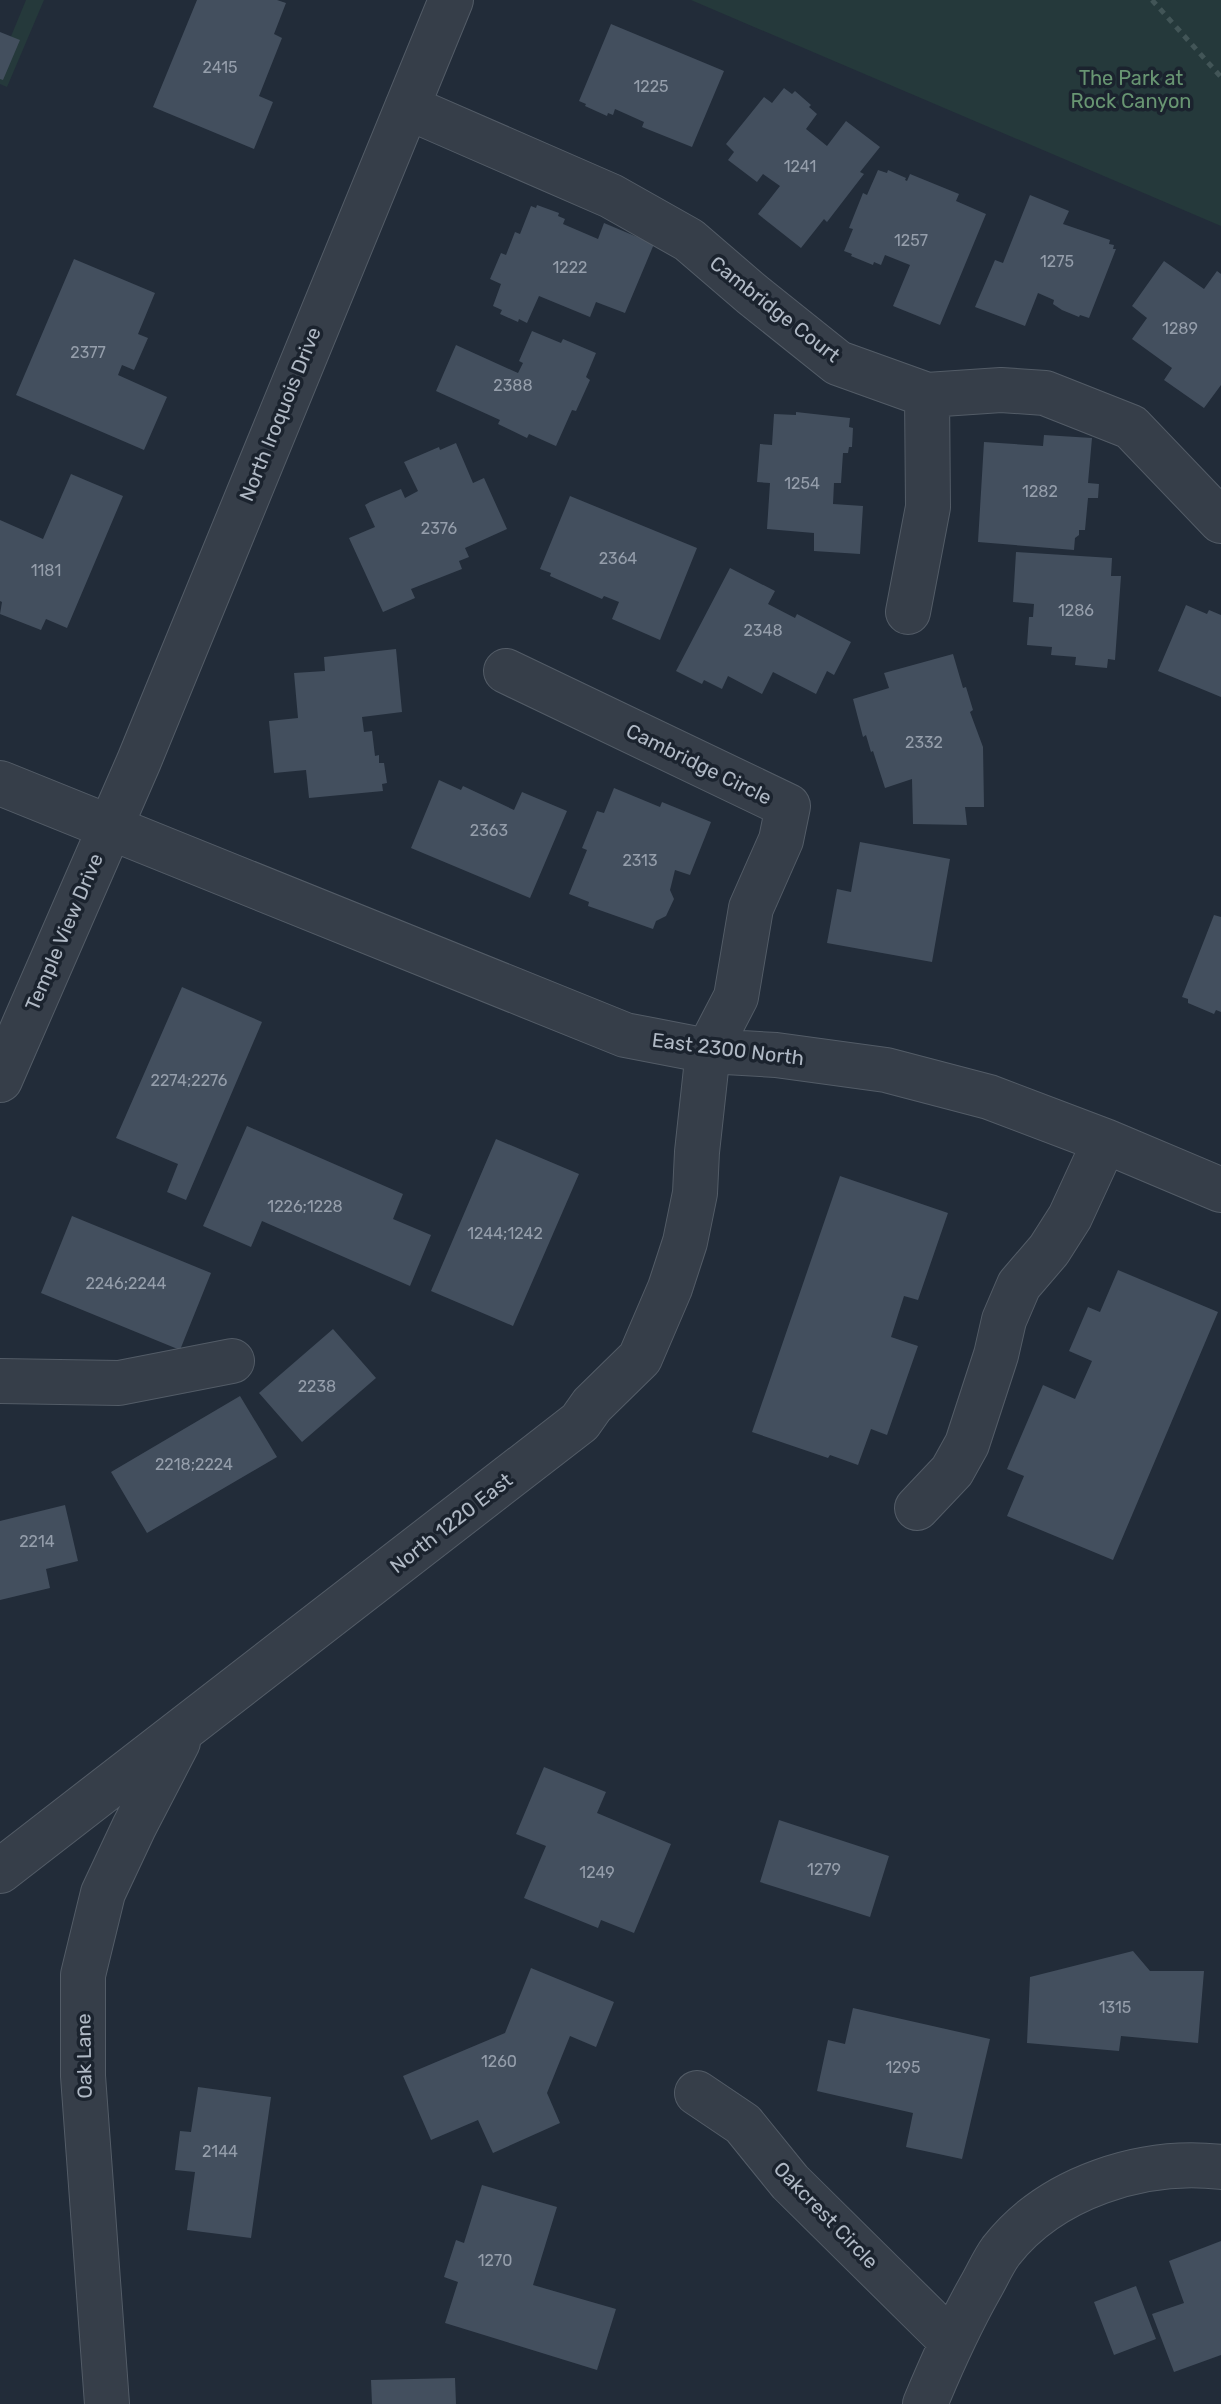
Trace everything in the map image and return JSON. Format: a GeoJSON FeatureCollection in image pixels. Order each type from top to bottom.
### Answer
{"type":"FeatureCollection","features":[{"type":"Feature","properties":{"kind":"street","name":"North Iroquois Drive"},"geometry":{"type":"LineString","coordinates":[[108,828],[139,761],[451,0]]}},
{"type":"Feature","properties":{"kind":"street","name":"Cambridge Court"},"geometry":{"type":"LineString","coordinates":[[407,107],[611,196],[689,240],[838,363],[927,395],[1001,390],[1045,393],[1131,427],[1221,521]]}},
{"type":"Feature","properties":{"kind":"street"},"geometry":{"type":"LineString","coordinates":[[908,612],[928,507],[927,395]]}},
{"type":"Feature","properties":{"kind":"street","name":"Cambridge Circle"},"geometry":{"type":"LineString","coordinates":[[506,671],[788,806],[781,840],[751,908],[736,997],[708,1051]]}},
{"type":"Feature","properties":{"kind":"street","name":"East 2300 North"},"geometry":{"type":"LineString","coordinates":[[0,783],[625,1035],[708,1051],[776,1055],[886,1070],[989,1097],[1221,1190]]}},
{"type":"Feature","properties":{"kind":"street","name":"Temple View Drive"},"geometry":{"type":"LineString","coordinates":[[0,1080],[108,828]]}},
{"type":"Feature","properties":{"kind":"street","name":"North 1220 East"},"geometry":{"type":"LineString","coordinates":[[0,1871],[580,1422],[592,1405],[640,1358],[670,1288],[685,1242],[695,1193],[708,1051]]}},
{"type":"Feature","properties":{"kind":"street"},"geometry":{"type":"LineString","coordinates":[[917,1508],[952,1471],[967,1444],[1004,1320],[1019,1285],[1049,1250],[1070,1217],[1105,1141]]}},
{"type":"Feature","properties":{"kind":"street"},"geometry":{"type":"LineString","coordinates":[[0,1381],[119,1383],[232,1361]]}},
{"type":"Feature","properties":{"kind":"street","name":"Oak Lane"},"geometry":{"type":"LineString","coordinates":[[107,2404],[83,2076],[83,1975],[103,1893],[184,1729]]}},
{"type":"Feature","properties":{"kind":"street","name":"Oakcrest Circle"},"geometry":{"type":"LineString","coordinates":[[697,2093],[743,2124],[790,2182],[951,2341]]}},
{"type":"Feature","properties":{"kind":"street"},"geometry":{"type":"LineString","coordinates":[[925,2404],[951,2341],[1001,2251],[1028,2224],[1060,2201],[1113,2176],[1169,2166],[1221,2167]]}},
{"type":"Feature","properties":{"kind":"path"},"geometry":{"type":"LineString","coordinates":[[1152,0],[1221,77]]}},
{"type":"Feature","properties":{"kind":"green space"},"geometry":{"type":"Polygon","coordinates":[[[26,0],[44,0],[7,87],[0,84],[0,63],[26,0]]]}},
{"type":"Feature","properties":{"kind":"green space","name":"The Park at Rock Canyon"},"geometry":{"type":"Polygon","coordinates":[[[691,0],[1221,0],[1221,226],[691,0]]]}},
{"type":"Feature","properties":{"kind":"building"},"geometry":{"type":"Polygon","coordinates":[[[197,0],[277,0],[286,3],[274,34],[282,38],[259,96],[273,102],[254,149],[153,107],[197,0]]]}},
{"type":"Feature","properties":{"kind":"building"},"geometry":{"type":"Polygon","coordinates":[[[611,24],[724,71],[692,147],[642,127],[644,122],[615,109],[613,115],[608,113],[607,116],[579,101],[611,24]]]}},
{"type":"Feature","properties":{"kind":"building"},"geometry":{"type":"Polygon","coordinates":[[[0,32],[20,40],[3,80],[0,79],[0,32]]]}},
{"type":"Feature","properties":{"kind":"building"},"geometry":{"type":"Polygon","coordinates":[[[784,88],[792,94],[795,91],[811,105],[809,107],[817,114],[806,129],[827,146],[846,121],[880,147],[860,172],[864,174],[827,222],[824,219],[801,248],[758,214],[780,186],[763,174],[757,182],[728,160],[734,152],[726,144],[764,97],[772,103],[784,88]]]}},
{"type":"Feature","properties":{"kind":"building"},"geometry":{"type":"Polygon","coordinates":[[[878,170],[887,173],[888,170],[907,181],[910,174],[959,194],[956,201],[986,214],[940,325],[893,306],[910,265],[885,255],[881,265],[874,262],[873,265],[844,251],[853,229],[849,228],[863,193],[867,195],[878,170]]]}},
{"type":"Feature","properties":{"kind":"building"},"geometry":{"type":"Polygon","coordinates":[[[1030,195],[1069,211],[1063,224],[1110,240],[1109,244],[1116,249],[1089,318],[1062,310],[1053,304],[1054,300],[1038,293],[1025,326],[975,307],[995,260],[1003,263],[1030,195]]]}},
{"type":"Feature","properties":{"kind":"building"},"geometry":{"type":"Polygon","coordinates":[[[537,205],[559,213],[558,216],[565,219],[563,224],[598,239],[604,223],[654,244],[625,313],[596,302],[590,317],[539,296],[527,323],[500,314],[502,310],[493,306],[501,284],[490,279],[501,253],[506,255],[515,232],[520,234],[531,206],[536,208],[537,205]]]}},
{"type":"Feature","properties":{"kind":"building"},"geometry":{"type":"Polygon","coordinates":[[[74,259],[155,293],[138,334],[148,338],[134,370],[122,365],[118,375],[167,397],[144,450],[16,395],[74,259]]]}},
{"type":"Feature","properties":{"kind":"building"},"geometry":{"type":"Polygon","coordinates":[[[1164,261],[1204,289],[1217,271],[1221,274],[1221,385],[1204,408],[1164,380],[1172,368],[1132,339],[1147,318],[1132,306],[1164,261]]]}},
{"type":"Feature","properties":{"kind":"building"},"geometry":{"type":"Polygon","coordinates":[[[532,331],[561,343],[563,339],[596,353],[586,377],[590,380],[556,446],[529,434],[527,438],[498,424],[500,420],[436,391],[456,345],[518,373],[523,363],[519,361],[532,331]]]}},
{"type":"Feature","properties":{"kind":"building"},"geometry":{"type":"Polygon","coordinates":[[[796,412],[850,418],[852,447],[849,447],[848,453],[843,453],[841,483],[834,483],[833,504],[863,506],[860,554],[814,551],[814,533],[767,529],[770,483],[757,482],[760,444],[772,445],[774,414],[796,415],[796,412]]]}},
{"type":"Feature","properties":{"kind":"building"},"geometry":{"type":"Polygon","coordinates":[[[1044,435],[1092,438],[1088,483],[1099,484],[1098,498],[1088,498],[1085,530],[1079,530],[1074,550],[978,542],[984,442],[1043,446],[1044,435]]]}},
{"type":"Feature","properties":{"kind":"building"},"geometry":{"type":"Polygon","coordinates":[[[456,443],[473,483],[484,478],[507,529],[465,548],[469,557],[459,561],[462,569],[411,589],[415,598],[383,612],[349,538],[375,527],[365,505],[401,489],[405,498],[418,491],[404,462],[456,443]]]}},
{"type":"Feature","properties":{"kind":"building"},"geometry":{"type":"Polygon","coordinates":[[[71,474],[123,496],[67,628],[46,619],[41,630],[0,614],[0,520],[43,539],[71,474]]]}},
{"type":"Feature","properties":{"kind":"building"},"geometry":{"type":"Polygon","coordinates":[[[570,496],[697,548],[660,640],[612,619],[619,602],[604,596],[602,599],[540,569],[570,496]]]}},
{"type":"Feature","properties":{"kind":"building"},"geometry":{"type":"Polygon","coordinates":[[[1016,552],[1112,558],[1111,576],[1121,576],[1115,660],[1108,659],[1107,668],[1075,665],[1076,657],[1051,655],[1052,647],[1027,645],[1029,617],[1033,617],[1034,604],[1013,602],[1016,552]]]}},
{"type":"Feature","properties":{"kind":"building"},"geometry":{"type":"Polygon","coordinates":[[[730,568],[775,591],[768,604],[795,618],[797,614],[851,642],[834,675],[827,671],[816,694],[773,672],[762,694],[728,676],[722,689],[704,680],[702,684],[676,671],[730,568]]]}},
{"type":"Feature","properties":{"kind":"building"},"geometry":{"type":"Polygon","coordinates":[[[1186,605],[1207,614],[1209,610],[1221,615],[1221,697],[1158,671],[1186,605]]]}},
{"type":"Feature","properties":{"kind":"building"},"geometry":{"type":"Polygon","coordinates":[[[396,649],[402,712],[362,717],[364,732],[372,731],[375,756],[379,755],[379,763],[384,763],[387,783],[382,784],[383,791],[309,798],[306,770],[274,773],[269,721],[298,718],[294,673],[325,671],[324,657],[396,649]]]}},
{"type":"Feature","properties":{"kind":"building"},"geometry":{"type":"Polygon","coordinates":[[[953,654],[983,747],[984,807],[965,807],[967,825],[913,824],[912,779],[885,788],[873,751],[866,735],[863,737],[853,699],[889,688],[884,673],[953,654]]]}},
{"type":"Feature","properties":{"kind":"building"},"geometry":{"type":"Polygon","coordinates":[[[439,780],[461,790],[463,786],[514,810],[522,792],[567,811],[530,898],[411,848],[439,780]]]}},
{"type":"Feature","properties":{"kind":"building"},"geometry":{"type":"Polygon","coordinates":[[[614,788],[660,807],[662,802],[711,822],[690,875],[675,870],[670,890],[674,899],[666,916],[656,921],[653,929],[588,906],[589,902],[569,894],[587,850],[582,848],[597,811],[604,813],[614,788]]]}},
{"type":"Feature","properties":{"kind":"building"},"geometry":{"type":"Polygon","coordinates":[[[860,842],[950,859],[932,962],[827,943],[837,889],[851,892],[860,842]]]}},
{"type":"Feature","properties":{"kind":"building"},"geometry":{"type":"Polygon","coordinates":[[[1214,915],[1221,917],[1221,1012],[1216,1010],[1214,1014],[1188,1003],[1188,999],[1182,997],[1214,915]]]}},
{"type":"Feature","properties":{"kind":"building"},"geometry":{"type":"Polygon","coordinates":[[[182,987],[262,1022],[186,1200],[167,1192],[178,1164],[116,1138],[182,987]]]}},
{"type":"Feature","properties":{"kind":"building"},"geometry":{"type":"Polygon","coordinates":[[[247,1126],[403,1194],[393,1219],[431,1235],[410,1286],[262,1221],[251,1247],[203,1226],[247,1126]]]}},
{"type":"Feature","properties":{"kind":"building"},"geometry":{"type":"Polygon","coordinates":[[[496,1139],[579,1174],[513,1326],[431,1291],[496,1139]]]}},
{"type":"Feature","properties":{"kind":"building"},"geometry":{"type":"Polygon","coordinates":[[[840,1176],[948,1213],[918,1300],[904,1296],[891,1337],[918,1346],[887,1435],[871,1429],[858,1465],[752,1432],[840,1176]]]}},
{"type":"Feature","properties":{"kind":"building"},"geometry":{"type":"Polygon","coordinates":[[[72,1216],[211,1273],[180,1350],[41,1293],[72,1216]]]}},
{"type":"Feature","properties":{"kind":"building"},"geometry":{"type":"Polygon","coordinates":[[[1118,1270],[1218,1312],[1113,1560],[1007,1516],[1024,1476],[1007,1469],[1043,1385],[1075,1399],[1092,1361],[1069,1351],[1088,1307],[1100,1312],[1118,1270]]]}},
{"type":"Feature","properties":{"kind":"building"},"geometry":{"type":"Polygon","coordinates":[[[333,1329],[376,1378],[302,1442],[259,1393],[333,1329]]]}},
{"type":"Feature","properties":{"kind":"building"},"geometry":{"type":"Polygon","coordinates":[[[240,1396],[277,1457],[147,1533],[111,1472],[240,1396]]]}},
{"type":"Feature","properties":{"kind":"building"},"geometry":{"type":"Polygon","coordinates":[[[65,1505],[78,1561],[46,1569],[50,1588],[0,1600],[0,1521],[65,1505]]]}},
{"type":"Feature","properties":{"kind":"building"},"geometry":{"type":"Polygon","coordinates":[[[544,1767],[606,1792],[597,1813],[671,1844],[634,1933],[601,1920],[598,1928],[524,1898],[546,1846],[516,1834],[544,1767]]]}},
{"type":"Feature","properties":{"kind":"building"},"geometry":{"type":"Polygon","coordinates":[[[779,1820],[889,1856],[870,1917],[760,1882],[779,1820]]]}},
{"type":"Feature","properties":{"kind":"building"},"geometry":{"type":"Polygon","coordinates":[[[1133,1951],[1150,1971],[1204,1971],[1198,2043],[1121,2036],[1119,2051],[1027,2043],[1030,1977],[1133,1951]]]}},
{"type":"Feature","properties":{"kind":"building"},"geometry":{"type":"Polygon","coordinates":[[[531,1968],[614,2002],[596,2047],[570,2036],[547,2093],[560,2123],[493,2153],[478,2120],[431,2140],[403,2076],[505,2033],[531,1968]]]}},
{"type":"Feature","properties":{"kind":"building"},"geometry":{"type":"Polygon","coordinates":[[[853,2008],[990,2039],[962,2159],[906,2147],[913,2113],[817,2091],[828,2040],[845,2044],[853,2008]]]}},
{"type":"Feature","properties":{"kind":"building"},"geometry":{"type":"Polygon","coordinates":[[[198,2087],[271,2097],[251,2238],[187,2230],[195,2172],[175,2170],[180,2131],[191,2132],[198,2087]]]}},
{"type":"Feature","properties":{"kind":"building"},"geometry":{"type":"Polygon","coordinates":[[[482,2185],[557,2207],[533,2285],[616,2309],[597,2370],[445,2323],[458,2282],[444,2277],[456,2240],[464,2243],[482,2185]]]}},
{"type":"Feature","properties":{"kind":"building"},"geometry":{"type":"Polygon","coordinates":[[[1221,2241],[1221,2355],[1174,2372],[1152,2314],[1184,2303],[1169,2261],[1221,2241]]]}},
{"type":"Feature","properties":{"kind":"building"},"geometry":{"type":"Polygon","coordinates":[[[1136,2286],[1156,2339],[1114,2355],[1094,2302],[1136,2286]]]}},
{"type":"Feature","properties":{"kind":"building"},"geometry":{"type":"Polygon","coordinates":[[[455,2378],[456,2404],[372,2404],[371,2380],[455,2378]]]}}]}
